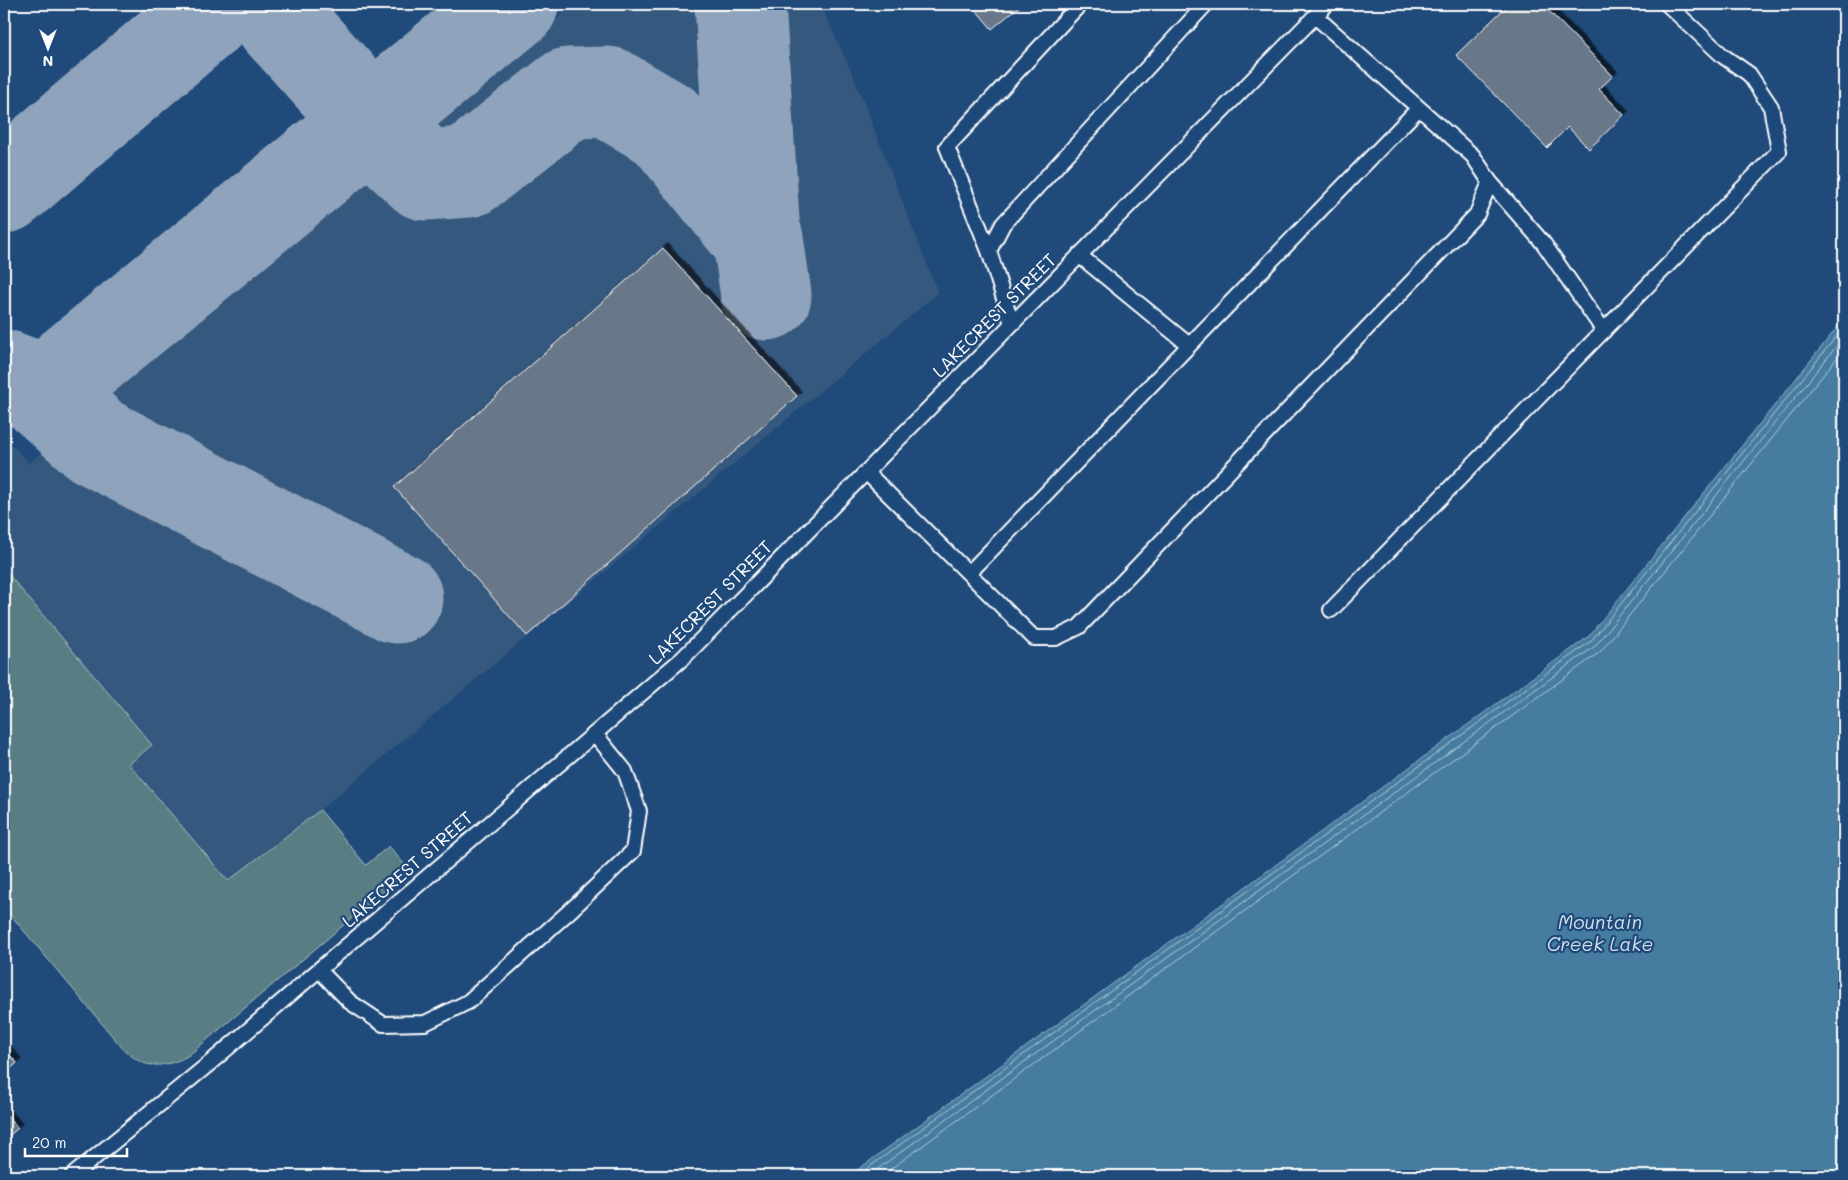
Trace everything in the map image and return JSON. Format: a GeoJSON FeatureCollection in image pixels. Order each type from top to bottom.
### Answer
{"type":"FeatureCollection","features":[{"type":"Feature","properties":{"kind":"lane"},"geometry":{"type":"LineString","coordinates":[[1012,324],[989,251],[947,148],[1080,4]]}},
{"type":"Feature","properties":{"kind":"lane"},"geometry":{"type":"LineString","coordinates":[[989,251],[1003,224],[1206,4]]}},
{"type":"Feature","properties":{"kind":"lane","name":"LAKECREST STREET"},"geometry":{"type":"LineString","coordinates":[[72,1176],[210,1063],[683,658],[1327,4]]}},
{"type":"Feature","properties":{"kind":"lane"},"geometry":{"type":"LineString","coordinates":[[1331,610],[1778,151],[1771,107],[1749,74],[1723,56],[1667,4]]}},
{"type":"Feature","properties":{"kind":"lane"},"geometry":{"type":"LineString","coordinates":[[1315,16],[1474,156],[1490,182],[1544,244],[1604,331]]}},
{"type":"Feature","properties":{"kind":"lane"},"geometry":{"type":"LineString","coordinates":[[969,574],[1419,108]]}},
{"type":"Feature","properties":{"kind":"lane"},"geometry":{"type":"LineString","coordinates":[[866,472],[1034,638],[1056,638],[1079,627],[1477,214],[1490,182]]}},
{"type":"Feature","properties":{"kind":"lane"},"geometry":{"type":"LineString","coordinates":[[1079,255],[1189,346]]}},
{"type":"Feature","properties":{"kind":"lane"},"geometry":{"type":"LineString","coordinates":[[319,970],[350,1002],[383,1024],[425,1023],[468,1002],[633,851],[640,811],[625,772],[594,734]]}},
{"type":"Feature","properties":{"kind":"shaded area"},"geometry":{"type":"Polygon","coordinates":[[[574,4],[820,4],[853,75],[938,293],[320,810],[228,881],[129,764],[152,745],[4,569],[4,451],[12,445],[29,463],[399,154],[574,4]]]}},
{"type":"Feature","properties":{"kind":"green space"},"geometry":{"type":"Polygon","coordinates":[[[4,569],[152,745],[129,764],[228,881],[320,810],[366,865],[389,846],[409,870],[189,1055],[172,1063],[147,1064],[124,1050],[4,907],[4,569]]]}},
{"type":"Feature","properties":{"kind":"water","name":"Mountain Creek Lake"},"geometry":{"type":"Polygon","coordinates":[[[1844,319],[1844,1176],[849,1176],[1588,637],[1844,319]]]}},
{"type":"Feature","properties":{"kind":"building"},"geometry":{"type":"Polygon","coordinates":[[[971,4],[1022,4],[992,29],[971,4]]]}},
{"type":"Feature","properties":{"kind":"building"},"geometry":{"type":"Polygon","coordinates":[[[1509,4],[1542,4],[1613,76],[1599,89],[1624,115],[1589,149],[1568,127],[1547,148],[1456,55],[1509,4]]]}},
{"type":"Feature","properties":{"kind":"building"},"geometry":{"type":"Polygon","coordinates":[[[663,248],[797,396],[527,636],[394,487],[663,248]]]}},
{"type":"Feature","properties":{"kind":"building"},"geometry":{"type":"Polygon","coordinates":[[[4,1048],[17,1063],[4,1075],[4,1048]]]}},
{"type":"Feature","properties":{"kind":"building"},"geometry":{"type":"Polygon","coordinates":[[[4,1112],[18,1128],[4,1140],[4,1112]]]}},
{"type":"Feature","properties":{"kind":"taxiway"},"geometry":{"type":"LineString","coordinates":[[4,188],[219,4]]}},
{"type":"Feature","properties":{"kind":"taxiway"},"geometry":{"type":"LineString","coordinates":[[265,4],[347,95],[369,123],[425,175],[468,172],[569,93],[608,92],[667,126],[758,239],[766,295]]}},
{"type":"Feature","properties":{"kind":"taxiway"},"geometry":{"type":"LineString","coordinates":[[4,375],[36,387],[61,377],[513,4]]}},
{"type":"Feature","properties":{"kind":"taxiway"},"geometry":{"type":"LineString","coordinates":[[740,4],[755,235]]}},
{"type":"Feature","properties":{"kind":"taxiway"},"geometry":{"type":"LineString","coordinates":[[36,387],[96,441],[397,598]]}}]}
